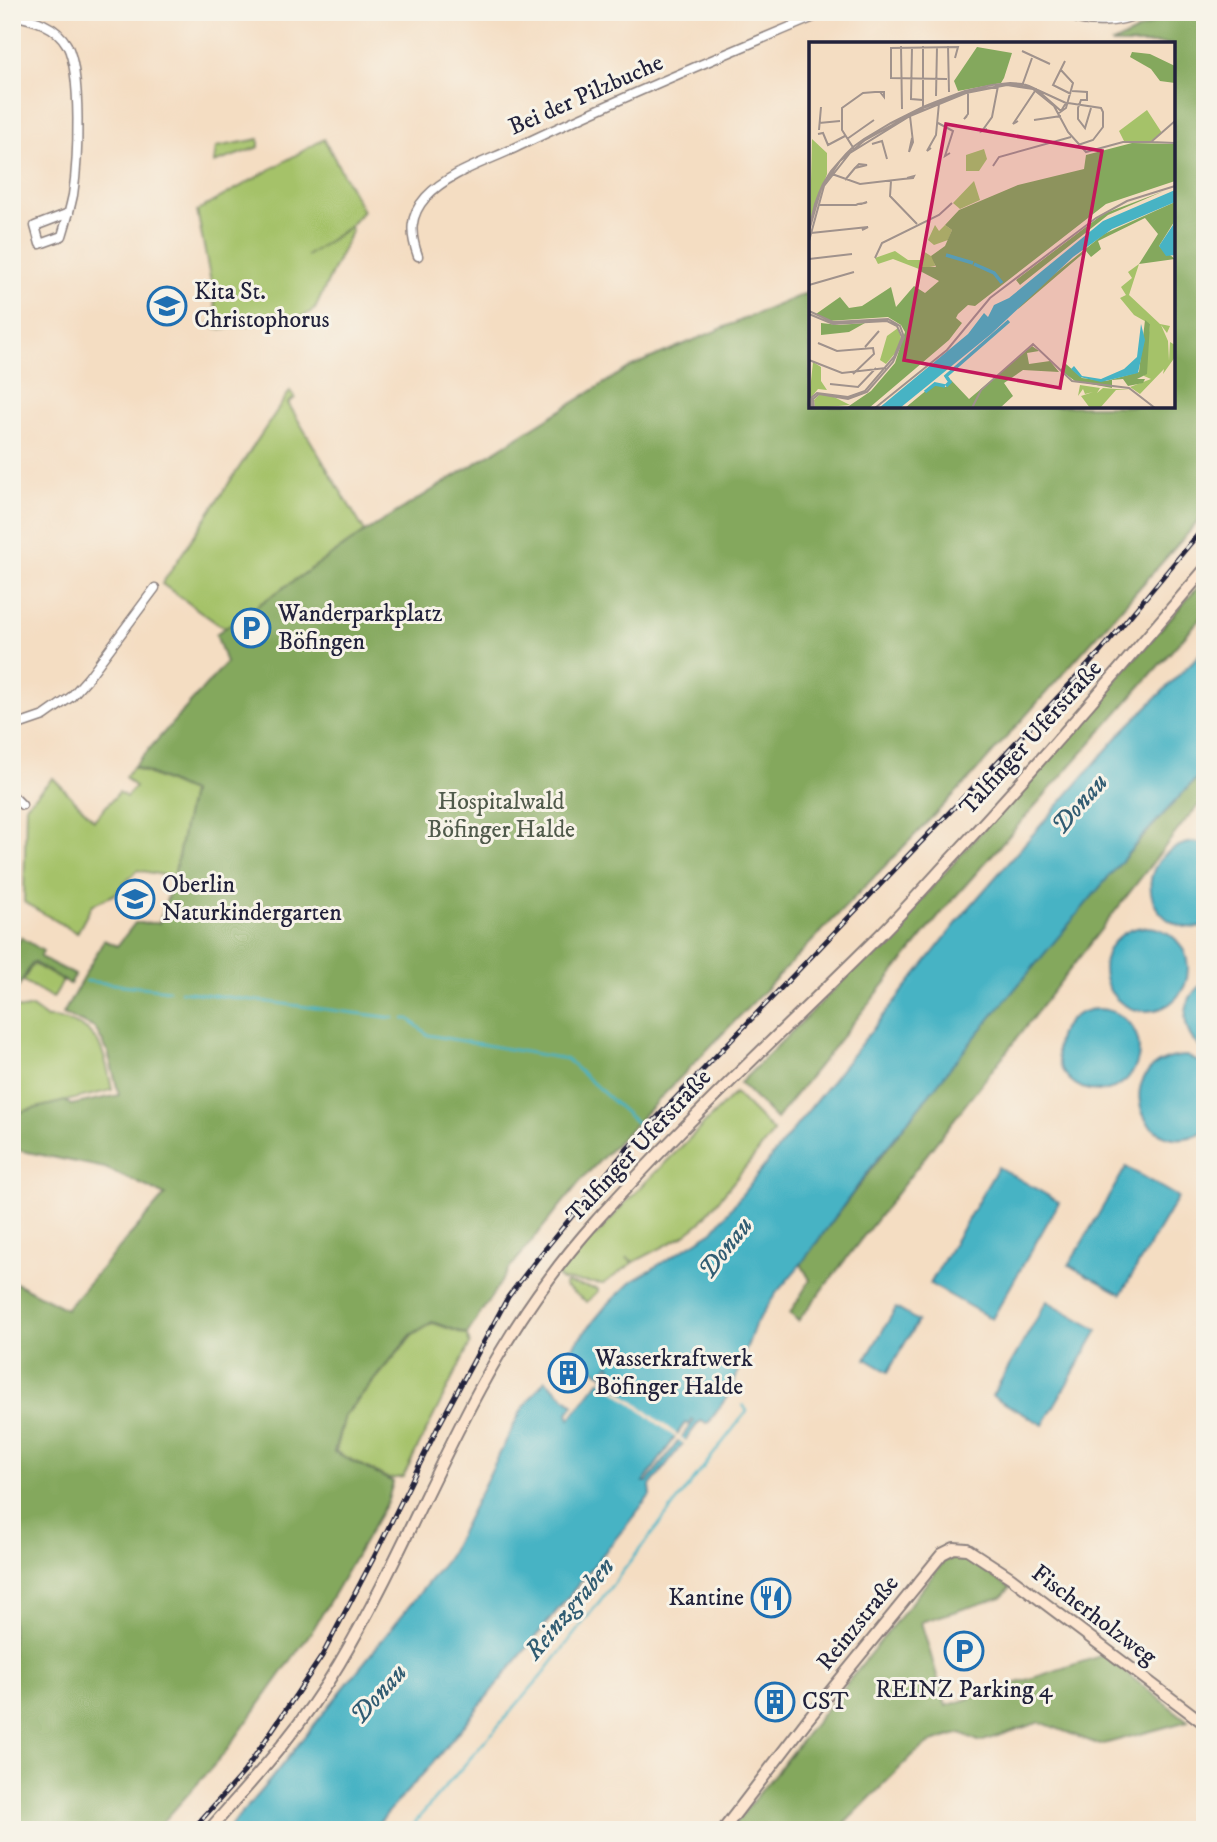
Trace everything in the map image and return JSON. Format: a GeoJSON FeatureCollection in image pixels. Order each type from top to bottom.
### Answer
{"type":"FeatureCollection","features":[{"type":"Feature","properties":{"kind":"street","name":"Bei der Pilzbuche"},"geometry":{"type":"LineString","coordinates":[[418,256],[411,237],[414,217],[426,197],[447,180],[634,93],[826,12]]}},
{"type":"Feature","properties":{"kind":"street"},"geometry":{"type":"LineString","coordinates":[[1063,12],[1073,18],[1100,22],[1131,18],[1144,12]]}},
{"type":"Feature","properties":{"kind":"street"},"geometry":{"type":"LineString","coordinates":[[12,15],[36,19],[50,27],[66,44],[73,62],[76,145],[73,195],[69,213],[62,236],[40,244],[35,226],[69,213]]}},
{"type":"Feature","properties":{"kind":"street","name":"Talfinger Uferstraße"},"geometry":{"type":"LineString","coordinates":[[209,1830],[287,1740],[340,1662],[468,1411],[513,1332],[565,1258],[664,1147],[884,931],[1009,795],[1205,569]]}},
{"type":"Feature","properties":{"kind":"street"},"geometry":{"type":"LineString","coordinates":[[12,727],[44,716],[71,697],[155,588]]}},
{"type":"Feature","properties":{"kind":"street"},"geometry":{"type":"LineString","coordinates":[[12,795],[22,805]]}},
{"type":"Feature","properties":{"kind":"street","name":"Fischerholzweg"},"geometry":{"type":"LineString","coordinates":[[954,1548],[967,1549],[1010,1577],[1205,1724]]}},
{"type":"Feature","properties":{"kind":"street","name":"Reinzstraße"},"geometry":{"type":"LineString","coordinates":[[723,1830],[808,1718],[942,1553],[954,1548]]}},
{"type":"Feature","properties":{"kind":"green space","name":"Hospitalwald Böfinger Halde"},"geometry":{"type":"Polygon","coordinates":[[[1175,12],[1205,12],[1205,514],[973,775],[582,1179],[510,1268],[467,1334],[432,1322],[411,1335],[344,1416],[334,1452],[393,1482],[388,1500],[314,1628],[224,1754],[156,1830],[12,1830],[12,1281],[66,1309],[165,1195],[105,1168],[12,1149],[12,1114],[65,1101],[71,1105],[119,1095],[108,1052],[95,1028],[63,1014],[104,940],[117,946],[135,923],[159,923],[174,877],[191,792],[134,766],[226,663],[216,634],[365,532],[632,366],[809,292],[809,408],[1175,408],[1175,42],[1115,42],[1175,12]]]}},
{"type":"Feature","properties":{"kind":"green space"},"geometry":{"type":"Polygon","coordinates":[[[259,139],[259,147],[214,163],[216,147],[259,139]]]}},
{"type":"Feature","properties":{"kind":"green space"},"geometry":{"type":"Polygon","coordinates":[[[324,139],[363,211],[350,226],[307,256],[350,227],[352,230],[315,309],[304,316],[216,328],[210,323],[218,318],[197,211],[324,139]]]}},
{"type":"Feature","properties":{"kind":"green space"},"geometry":{"type":"Polygon","coordinates":[[[290,391],[295,398],[288,403],[365,532],[226,627],[162,584],[290,391]]]}},
{"type":"Feature","properties":{"kind":"green space"},"geometry":{"type":"Polygon","coordinates":[[[1205,579],[1205,613],[948,905],[776,1119],[740,1083],[896,928],[1205,579]]]}},
{"type":"Feature","properties":{"kind":"green space"},"geometry":{"type":"Polygon","coordinates":[[[133,767],[191,792],[174,877],[137,870],[115,894],[92,905],[77,933],[24,902],[26,805],[53,778],[94,820],[119,792],[126,797],[135,787],[125,777],[133,767]]]}},
{"type":"Feature","properties":{"kind":"green space"},"geometry":{"type":"Polygon","coordinates":[[[1205,769],[1205,799],[1188,817],[798,1321],[790,1313],[810,1280],[801,1264],[848,1200],[995,1010],[1098,888],[1205,769]]]}},
{"type":"Feature","properties":{"kind":"green space"},"geometry":{"type":"Polygon","coordinates":[[[21,937],[43,951],[40,957],[75,975],[70,984],[33,962],[16,991],[12,989],[12,954],[21,937]]]}},
{"type":"Feature","properties":{"kind":"green space"},"geometry":{"type":"Polygon","coordinates":[[[33,964],[63,981],[53,998],[23,981],[33,964]]]}},
{"type":"Feature","properties":{"kind":"green space"},"geometry":{"type":"Polygon","coordinates":[[[12,1007],[32,1007],[47,1018],[70,1022],[90,1032],[101,1049],[112,1090],[12,1114],[12,1007]]]}},
{"type":"Feature","properties":{"kind":"green space"},"geometry":{"type":"Polygon","coordinates":[[[735,1093],[774,1132],[700,1223],[682,1237],[634,1262],[626,1257],[633,1263],[603,1284],[562,1280],[557,1276],[590,1233],[596,1236],[625,1203],[735,1093]]]}},
{"type":"Feature","properties":{"kind":"green space"},"geometry":{"type":"Polygon","coordinates":[[[566,1283],[598,1291],[587,1302],[564,1286],[566,1283]]]}},
{"type":"Feature","properties":{"kind":"green space"},"geometry":{"type":"Polygon","coordinates":[[[433,1323],[467,1335],[470,1344],[403,1477],[389,1479],[336,1452],[345,1416],[412,1336],[433,1323]]]}},
{"type":"Feature","properties":{"kind":"green space"},"geometry":{"type":"Polygon","coordinates":[[[963,1557],[1010,1588],[1002,1597],[921,1622],[946,1706],[1103,1655],[1188,1721],[1100,1745],[1040,1722],[980,1742],[961,1733],[932,1742],[914,1754],[838,1830],[730,1830],[945,1560],[963,1557]]]}},
{"type":"Feature","properties":{"kind":"water","name":"Donau"},"geometry":{"type":"Polygon","coordinates":[[[1205,649],[1205,769],[1141,838],[878,1158],[755,1325],[731,1391],[710,1421],[700,1421],[650,1486],[651,1494],[626,1526],[432,1764],[372,1830],[227,1830],[447,1559],[521,1411],[545,1380],[574,1405],[568,1413],[570,1419],[611,1366],[609,1364],[601,1374],[569,1351],[606,1306],[631,1282],[713,1231],[967,910],[1121,733],[1205,649]],[[692,1419],[689,1424],[685,1423],[644,1482],[647,1482],[694,1421],[692,1419]]]}},
{"type":"Feature","properties":{"kind":"water"},"geometry":{"type":"Polygon","coordinates":[[[1193,842],[1205,844],[1205,927],[1184,926],[1167,919],[1156,907],[1151,892],[1152,877],[1159,862],[1172,849],[1193,842]]]}},
{"type":"Feature","properties":{"kind":"water"},"geometry":{"type":"Polygon","coordinates":[[[1146,927],[1162,930],[1176,939],[1185,953],[1188,969],[1185,985],[1176,999],[1162,1008],[1146,1011],[1130,1008],[1116,999],[1107,985],[1104,969],[1107,953],[1116,939],[1130,930],[1146,927]]]}},
{"type":"Feature","properties":{"kind":"water"},"geometry":{"type":"Polygon","coordinates":[[[1205,982],[1205,1051],[1190,1036],[1185,1016],[1190,997],[1205,982]]]}},
{"type":"Feature","properties":{"kind":"water"},"geometry":{"type":"Polygon","coordinates":[[[1098,1009],[1114,1012],[1127,1021],[1136,1034],[1139,1050],[1136,1066],[1127,1079],[1114,1088],[1098,1091],[1082,1088],[1069,1079],[1060,1066],[1057,1050],[1060,1034],[1069,1021],[1082,1012],[1098,1009]]]}},
{"type":"Feature","properties":{"kind":"water"},"geometry":{"type":"Polygon","coordinates":[[[1186,1056],[1205,1065],[1205,1131],[1182,1138],[1163,1135],[1149,1124],[1141,1108],[1140,1091],[1146,1074],[1161,1062],[1186,1056]]]}},
{"type":"Feature","properties":{"kind":"water"},"geometry":{"type":"Polygon","coordinates":[[[998,1167],[1059,1202],[992,1319],[930,1284],[998,1167]]]}},
{"type":"Feature","properties":{"kind":"water"},"geometry":{"type":"Polygon","coordinates":[[[1126,1167],[1178,1197],[1121,1294],[1069,1265],[1126,1167]]]}},
{"type":"Feature","properties":{"kind":"water"},"geometry":{"type":"Polygon","coordinates":[[[1047,1301],[1098,1330],[1043,1425],[992,1396],[1047,1301]]]}},
{"type":"Feature","properties":{"kind":"water"},"geometry":{"type":"Polygon","coordinates":[[[896,1308],[918,1321],[888,1372],[866,1359],[896,1308]]]}},
{"type":"Feature","properties":{"kind":"pier"},"geometry":{"type":"Polygon","coordinates":[[[568,1347],[568,1351],[687,1442],[685,1445],[567,1354],[568,1347]]]}},
{"type":"Feature","properties":{"kind":"waterway"},"geometry":{"type":"LineString","coordinates":[[86,981],[169,990]]}},
{"type":"Feature","properties":{"kind":"waterway"},"geometry":{"type":"LineString","coordinates":[[181,991],[394,1018]]}},
{"type":"Feature","properties":{"kind":"waterway"},"geometry":{"type":"LineString","coordinates":[[404,1019],[409,1019],[428,1035],[566,1059],[638,1124]]}},
{"type":"Feature","properties":{"kind":"waterway","name":"Reinzgraben"},"geometry":{"type":"LineString","coordinates":[[408,1830],[544,1673],[747,1411],[743,1405]]}},
{"type":"Feature","properties":{"kind":"railway"},"geometry":{"type":"LineString","coordinates":[[192,1830],[244,1772],[322,1656],[438,1427],[508,1297],[537,1259],[626,1150],[1101,651],[1205,526]]}},
{"type":"Feature","properties":{"kind":"place","name":"Kita St. Christophorus"},"geometry":{"type":"Point","coordinates":[167,306]}},
{"type":"Feature","properties":{"kind":"place","name":"Wanderparkplatz Böfingen"},"geometry":{"type":"Point","coordinates":[251,628]}},
{"type":"Feature","properties":{"kind":"place","name":"Oberlin Naturkindergarten"},"geometry":{"type":"Point","coordinates":[135,899]}},
{"type":"Feature","properties":{"kind":"place","name":"Wasserkraftwerk Böfinger Halde"},"geometry":{"type":"Point","coordinates":[568,1373]}},
{"type":"Feature","properties":{"kind":"place","name":"Kantine"},"geometry":{"type":"Point","coordinates":[771,1598]}},
{"type":"Feature","properties":{"kind":"place","name":"REINZ Parking 4"},"geometry":{"type":"Point","coordinates":[964,1651]}},
{"type":"Feature","properties":{"kind":"place","name":"CST"},"geometry":{"type":"Point","coordinates":[775,1702]}}]}
